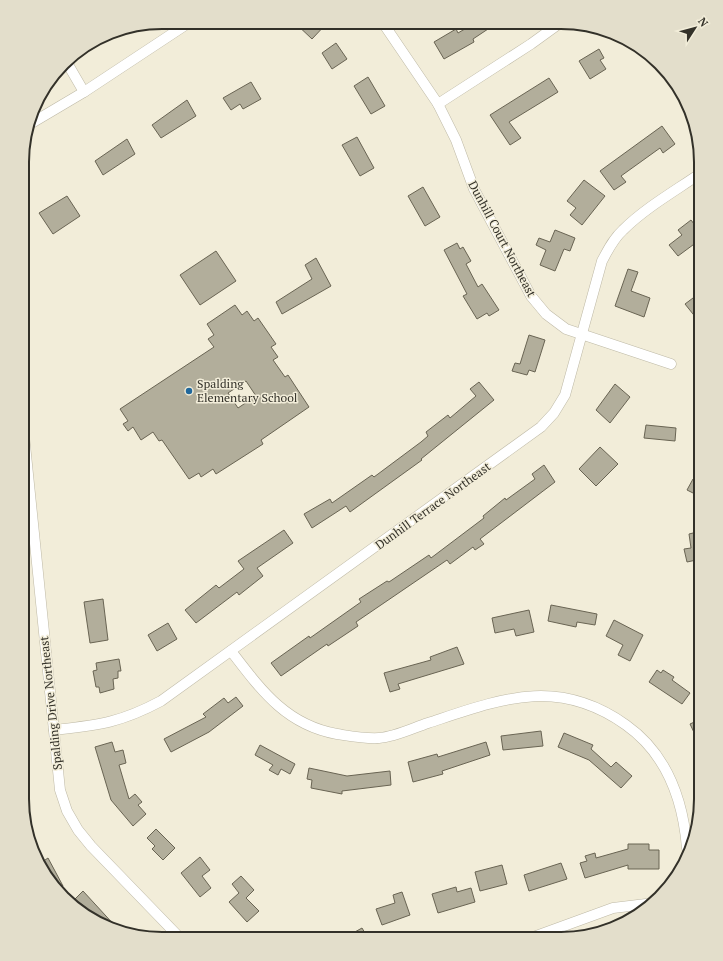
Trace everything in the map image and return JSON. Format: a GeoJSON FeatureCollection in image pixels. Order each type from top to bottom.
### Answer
{"type":"FeatureCollection","features":[{"type":"Feature","properties":{"kind":"street"},"geometry":{"type":"LineString","coordinates":[[36,121],[84,92],[179,29]]}},
{"type":"Feature","properties":{"kind":"street","name":"Dunhill Court Northeast"},"geometry":{"type":"LineString","coordinates":[[387,29],[438,104],[456,140],[474,189],[531,296],[541,309],[566,329],[581,336],[671,364]]}},
{"type":"Feature","properties":{"kind":"street"},"geometry":{"type":"LineString","coordinates":[[438,104],[552,29]]}},
{"type":"Feature","properties":{"kind":"street"},"geometry":{"type":"LineString","coordinates":[[69,67],[84,92]]}},
{"type":"Feature","properties":{"kind":"street","name":"Dunhill Terrace Northeast"},"geometry":{"type":"LineString","coordinates":[[54,730],[103,724],[137,714],[161,701],[541,427],[554,413],[565,395],[602,261],[610,245],[622,231],[634,221],[694,178]]}},
{"type":"Feature","properties":{"kind":"street","name":"Spalding Drive Northeast"},"geometry":{"type":"LineString","coordinates":[[29,539],[54,730],[60,790],[78,830],[91,846],[174,932]]}},
{"type":"Feature","properties":{"kind":"street"},"geometry":{"type":"LineString","coordinates":[[231,651],[263,693],[280,709],[308,726],[337,734],[384,737],[490,702],[529,695],[572,699],[594,706],[612,715],[635,731],[653,749],[668,772],[678,796],[683,815],[686,843]]}},
{"type":"Feature","properties":{"kind":"street"},"geometry":{"type":"LineString","coordinates":[[547,932],[613,908],[642,904]]}},
{"type":"Feature","properties":{"kind":"building"},"geometry":{"type":"Polygon","coordinates":[[[301,29],[321,29],[312,39],[301,29]]]}},
{"type":"Feature","properties":{"kind":"building"},"geometry":{"type":"Polygon","coordinates":[[[456,29],[458,33],[465,29],[488,29],[473,39],[474,42],[444,59],[434,42],[456,29]]]}},
{"type":"Feature","properties":{"kind":"building"},"geometry":{"type":"Polygon","coordinates":[[[336,43],[347,59],[332,69],[322,53],[336,43]]]}},
{"type":"Feature","properties":{"kind":"building"},"geometry":{"type":"Polygon","coordinates":[[[599,49],[604,58],[600,60],[606,69],[590,79],[579,61],[599,49]]]}},
{"type":"Feature","properties":{"kind":"building"},"geometry":{"type":"Polygon","coordinates":[[[368,77],[385,106],[371,114],[354,86],[368,77]]]}},
{"type":"Feature","properties":{"kind":"building"},"geometry":{"type":"Polygon","coordinates":[[[549,78],[558,92],[509,122],[521,138],[510,145],[490,115],[549,78]]]}},
{"type":"Feature","properties":{"kind":"building"},"geometry":{"type":"Polygon","coordinates":[[[251,82],[261,99],[243,109],[240,104],[231,110],[223,98],[251,82]]]}},
{"type":"Feature","properties":{"kind":"building"},"geometry":{"type":"Polygon","coordinates":[[[187,100],[196,116],[161,138],[152,125],[187,100]]]}},
{"type":"Feature","properties":{"kind":"building"},"geometry":{"type":"Polygon","coordinates":[[[662,126],[675,144],[663,153],[660,148],[621,176],[626,182],[614,190],[600,171],[662,126]]]}},
{"type":"Feature","properties":{"kind":"building"},"geometry":{"type":"Polygon","coordinates":[[[357,137],[374,168],[360,176],[342,145],[357,137]]]}},
{"type":"Feature","properties":{"kind":"building"},"geometry":{"type":"Polygon","coordinates":[[[127,139],[135,154],[103,175],[95,161],[127,139]]]}},
{"type":"Feature","properties":{"kind":"building"},"geometry":{"type":"Polygon","coordinates":[[[584,180],[605,196],[582,225],[570,215],[576,208],[567,201],[584,180]]]}},
{"type":"Feature","properties":{"kind":"building"},"geometry":{"type":"Polygon","coordinates":[[[423,187],[440,217],[425,226],[408,196],[423,187]]]}},
{"type":"Feature","properties":{"kind":"building"},"geometry":{"type":"Polygon","coordinates":[[[67,196],[80,216],[53,234],[39,213],[67,196]]]}},
{"type":"Feature","properties":{"kind":"building"},"geometry":{"type":"Polygon","coordinates":[[[691,220],[694,224],[694,244],[678,256],[669,245],[682,235],[678,230],[691,220]]]}},
{"type":"Feature","properties":{"kind":"building"},"geometry":{"type":"Polygon","coordinates":[[[555,230],[575,238],[570,251],[564,249],[555,271],[540,265],[546,250],[536,245],[539,238],[550,242],[555,230]]]}},
{"type":"Feature","properties":{"kind":"building"},"geometry":{"type":"Polygon","coordinates":[[[457,243],[460,249],[463,247],[471,261],[466,264],[478,287],[482,284],[499,310],[489,316],[487,313],[477,319],[463,296],[467,294],[444,250],[457,243]]]}},
{"type":"Feature","properties":{"kind":"building"},"geometry":{"type":"Polygon","coordinates":[[[216,251],[236,281],[200,305],[180,275],[216,251]]]}},
{"type":"Feature","properties":{"kind":"building"},"geometry":{"type":"Polygon","coordinates":[[[316,258],[331,286],[282,314],[276,302],[312,279],[305,265],[316,258]]]}},
{"type":"Feature","properties":{"kind":"building"},"geometry":{"type":"Polygon","coordinates":[[[628,269],[638,272],[631,291],[650,298],[644,317],[615,306],[628,269]]]}},
{"type":"Feature","properties":{"kind":"building"},"geometry":{"type":"Polygon","coordinates":[[[694,297],[694,315],[685,304],[694,297]]]}},
{"type":"Feature","properties":{"kind":"building","name":"Spalding Elementary School"},"geometry":{"type":"Polygon","coordinates":[[[235,305],[242,315],[247,311],[254,321],[258,318],[276,344],[271,347],[278,357],[273,360],[285,377],[288,375],[309,407],[261,440],[263,444],[216,474],[213,469],[201,477],[199,473],[189,479],[162,440],[159,441],[153,432],[141,440],[133,427],[128,431],[123,424],[128,421],[120,409],[214,347],[208,339],[214,335],[207,324],[235,305]],[[246,381],[228,393],[238,408],[256,396],[246,381]]]}},
{"type":"Feature","properties":{"kind":"building"},"geometry":{"type":"Polygon","coordinates":[[[529,335],[545,340],[535,372],[529,370],[527,375],[512,371],[515,363],[520,364],[529,335]]]}},
{"type":"Feature","properties":{"kind":"building"},"geometry":{"type":"Polygon","coordinates":[[[479,382],[494,400],[421,459],[422,460],[350,512],[346,506],[312,528],[304,514],[330,499],[332,503],[372,475],[374,477],[421,442],[428,436],[426,432],[448,415],[450,418],[476,396],[470,389],[479,382]]]}},
{"type":"Feature","properties":{"kind":"building"},"geometry":{"type":"Polygon","coordinates":[[[615,384],[630,397],[610,423],[596,410],[615,384]]]}},
{"type":"Feature","properties":{"kind":"building"},"geometry":{"type":"Polygon","coordinates":[[[646,425],[676,428],[675,441],[644,438],[646,425]]]}},
{"type":"Feature","properties":{"kind":"building"},"geometry":{"type":"Polygon","coordinates":[[[600,447],[618,464],[596,486],[579,469],[600,447]]]}},
{"type":"Feature","properties":{"kind":"building"},"geometry":{"type":"Polygon","coordinates":[[[544,465],[555,482],[480,539],[484,544],[475,550],[473,547],[450,564],[447,560],[356,622],[358,626],[328,646],[327,644],[281,676],[271,663],[361,602],[359,599],[387,581],[389,582],[429,555],[431,558],[484,518],[483,516],[505,498],[506,500],[535,479],[532,474],[544,465]]]}},
{"type":"Feature","properties":{"kind":"building"},"geometry":{"type":"Polygon","coordinates":[[[693,479],[694,480],[694,494],[687,490],[693,479]]]}},
{"type":"Feature","properties":{"kind":"building"},"geometry":{"type":"Polygon","coordinates":[[[284,530],[293,543],[257,568],[263,576],[239,595],[237,592],[196,623],[185,610],[216,585],[219,588],[244,569],[238,561],[284,530]]]}},
{"type":"Feature","properties":{"kind":"building"},"geometry":{"type":"Polygon","coordinates":[[[694,533],[694,560],[687,562],[684,549],[691,548],[689,534],[694,533]]]}},
{"type":"Feature","properties":{"kind":"building"},"geometry":{"type":"Polygon","coordinates":[[[103,599],[108,640],[90,643],[84,602],[103,599]]]}},
{"type":"Feature","properties":{"kind":"building"},"geometry":{"type":"Polygon","coordinates":[[[551,605],[597,614],[595,625],[577,622],[576,627],[548,621],[551,605]]]}},
{"type":"Feature","properties":{"kind":"building"},"geometry":{"type":"Polygon","coordinates":[[[529,610],[534,632],[516,636],[514,629],[495,633],[492,618],[529,610]]]}},
{"type":"Feature","properties":{"kind":"building"},"geometry":{"type":"Polygon","coordinates":[[[614,620],[643,635],[630,661],[618,655],[623,645],[606,636],[614,620]]]}},
{"type":"Feature","properties":{"kind":"building"},"geometry":{"type":"Polygon","coordinates":[[[168,623],[177,639],[157,651],[148,635],[168,623]]]}},
{"type":"Feature","properties":{"kind":"building"},"geometry":{"type":"Polygon","coordinates":[[[457,647],[464,664],[398,684],[400,689],[390,692],[384,673],[431,660],[430,657],[457,647]]]}},
{"type":"Feature","properties":{"kind":"building"},"geometry":{"type":"Polygon","coordinates":[[[119,659],[121,671],[118,671],[118,678],[113,679],[114,689],[100,693],[99,687],[96,687],[93,671],[97,670],[96,663],[119,659]]]}},
{"type":"Feature","properties":{"kind":"building"},"geometry":{"type":"Polygon","coordinates":[[[657,670],[661,673],[663,670],[674,677],[672,680],[690,693],[682,704],[649,682],[657,670]]]}},
{"type":"Feature","properties":{"kind":"building"},"geometry":{"type":"Polygon","coordinates":[[[236,697],[243,706],[209,732],[171,752],[164,739],[206,717],[203,714],[224,698],[228,703],[236,697]]]}},
{"type":"Feature","properties":{"kind":"building"},"geometry":{"type":"Polygon","coordinates":[[[694,722],[694,732],[690,724],[694,722]]]}},
{"type":"Feature","properties":{"kind":"building"},"geometry":{"type":"Polygon","coordinates":[[[541,731],[543,746],[503,750],[501,736],[541,731]]]}},
{"type":"Feature","properties":{"kind":"building"},"geometry":{"type":"Polygon","coordinates":[[[564,733],[593,745],[591,749],[611,767],[616,762],[632,776],[621,788],[589,760],[558,747],[564,733]]]}},
{"type":"Feature","properties":{"kind":"building"},"geometry":{"type":"Polygon","coordinates":[[[112,742],[115,752],[123,750],[126,763],[119,765],[129,799],[135,794],[142,802],[138,805],[146,814],[133,826],[111,800],[95,747],[112,742]]]}},
{"type":"Feature","properties":{"kind":"building"},"geometry":{"type":"Polygon","coordinates":[[[486,742],[490,755],[442,771],[443,774],[413,782],[408,762],[437,754],[438,757],[486,742]]]}},
{"type":"Feature","properties":{"kind":"building"},"geometry":{"type":"Polygon","coordinates":[[[260,745],[295,764],[290,774],[281,769],[278,775],[269,770],[273,765],[255,755],[260,745]]]}},
{"type":"Feature","properties":{"kind":"building"},"geometry":{"type":"Polygon","coordinates":[[[309,768],[347,776],[390,771],[391,785],[342,791],[342,794],[311,788],[312,780],[307,779],[309,768]]]}},
{"type":"Feature","properties":{"kind":"building"},"geometry":{"type":"Polygon","coordinates":[[[156,829],[175,848],[163,860],[152,849],[155,846],[147,838],[156,829]]]}},
{"type":"Feature","properties":{"kind":"building"},"geometry":{"type":"Polygon","coordinates":[[[628,844],[649,844],[649,850],[659,850],[659,869],[628,869],[628,865],[585,878],[580,863],[587,861],[585,856],[595,853],[596,858],[628,849],[628,844]]]}},
{"type":"Feature","properties":{"kind":"building"},"geometry":{"type":"Polygon","coordinates":[[[200,857],[210,870],[202,876],[211,888],[200,897],[181,873],[200,857]]]}},
{"type":"Feature","properties":{"kind":"building"},"geometry":{"type":"Polygon","coordinates":[[[48,858],[63,886],[56,880],[44,860],[48,858]]]}},
{"type":"Feature","properties":{"kind":"building"},"geometry":{"type":"Polygon","coordinates":[[[561,863],[567,879],[529,891],[524,875],[561,863]]]}},
{"type":"Feature","properties":{"kind":"building"},"geometry":{"type":"Polygon","coordinates":[[[502,865],[507,884],[480,891],[475,872],[502,865]]]}},
{"type":"Feature","properties":{"kind":"building"},"geometry":{"type":"Polygon","coordinates":[[[241,876],[254,890],[246,898],[259,911],[247,922],[229,902],[239,893],[232,884],[241,876]]]}},
{"type":"Feature","properties":{"kind":"building"},"geometry":{"type":"Polygon","coordinates":[[[456,887],[457,892],[471,888],[475,902],[438,913],[432,894],[456,887]]]}},
{"type":"Feature","properties":{"kind":"building"},"geometry":{"type":"Polygon","coordinates":[[[83,891],[112,922],[95,914],[75,899],[83,891]]]}},
{"type":"Feature","properties":{"kind":"building"},"geometry":{"type":"Polygon","coordinates":[[[402,892],[410,915],[382,925],[376,909],[395,903],[393,895],[402,892]]]}},
{"type":"Feature","properties":{"kind":"building"},"geometry":{"type":"Polygon","coordinates":[[[362,928],[364,932],[355,932],[362,928]]]}},
{"type":"Feature","properties":{"kind":"place","name":"Spalding Elementary School"},"geometry":{"type":"Point","coordinates":[189,391]}}]}
